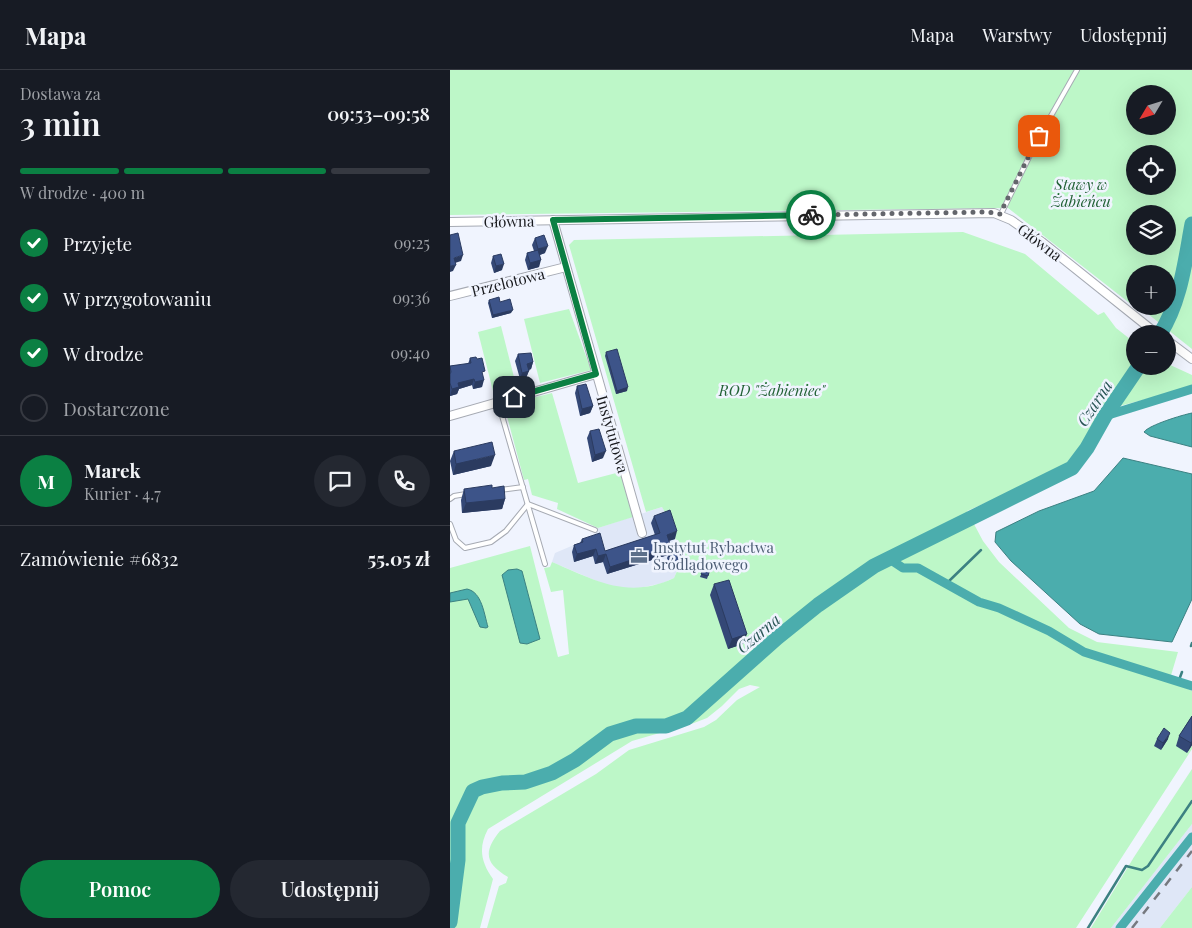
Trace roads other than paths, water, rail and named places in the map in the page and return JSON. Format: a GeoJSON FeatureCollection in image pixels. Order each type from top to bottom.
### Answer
{"type":"FeatureCollection","features":[{"type":"Feature","properties":{"kind":"street","name":"Główna"},"geometry":{"type":"LineString","coordinates":[[450,222],[987,212],[1000,214],[1042,242],[1146,325]]}},
{"type":"Feature","properties":{"kind":"street","name":"Instytutowa"},"geometry":{"type":"LineString","coordinates":[[553,220],[642,533]]}},
{"type":"Feature","properties":{"kind":"street","name":"Przelotowa"},"geometry":{"type":"LineString","coordinates":[[450,296],[566,267]]}},
{"type":"Feature","properties":{"kind":"street"},"geometry":{"type":"LineString","coordinates":[[1176,347],[1192,359]]}},
{"type":"Feature","properties":{"kind":"street"},"geometry":{"type":"LineString","coordinates":[[450,416],[596,374]]}},
{"type":"Feature","properties":{"kind":"lane"},"geometry":{"type":"LineString","coordinates":[[1000,214],[1039,136],[1077,70]]}},
{"type":"Feature","properties":{"kind":"lane"},"geometry":{"type":"LineString","coordinates":[[498,402],[545,564]]}},
{"type":"Feature","properties":{"kind":"lane"},"geometry":{"type":"LineString","coordinates":[[493,491],[523,487]]}},
{"type":"Feature","properties":{"kind":"lane"},"geometry":{"type":"LineString","coordinates":[[450,499],[454,496],[474,493]]}},
{"type":"Feature","properties":{"kind":"lane"},"geometry":{"type":"LineString","coordinates":[[450,524],[456,540],[465,548],[491,542],[506,531],[528,504]]}},
{"type":"Feature","properties":{"kind":"lane"},"geometry":{"type":"LineString","coordinates":[[528,504],[595,530]]}},
{"type":"Feature","properties":{"kind":"water"},"geometry":{"type":"Polygon","coordinates":[[[1192,413],[1192,447],[1150,436],[1144,432],[1159,423],[1192,413]]]}},
{"type":"Feature","properties":{"kind":"water"},"geometry":{"type":"Polygon","coordinates":[[[1123,458],[1192,474],[1192,599],[1172,642],[1099,634],[1080,624],[1011,561],[995,542],[996,532],[1039,511],[1094,491],[1123,458]]]}},
{"type":"Feature","properties":{"kind":"water"},"geometry":{"type":"Polygon","coordinates":[[[517,569],[522,571],[540,639],[527,644],[520,643],[502,575],[508,570],[517,569]]]}},
{"type":"Feature","properties":{"kind":"water"},"geometry":{"type":"Polygon","coordinates":[[[467,589],[476,594],[479,599],[488,627],[480,627],[468,599],[450,602],[450,593],[467,589]]]}},
{"type":"Feature","properties":{"kind":"waterway","name":"Czarna"},"geometry":{"type":"LineString","coordinates":[[1165,325],[1178,294],[1192,224]]}},
{"type":"Feature","properties":{"kind":"waterway","name":"Czarna"},"geometry":{"type":"LineString","coordinates":[[450,922],[458,860],[458,823],[473,791],[502,783],[525,782],[552,773],[575,760],[610,734],[636,726],[666,726],[687,718],[777,638],[818,605],[874,566],[1072,468],[1087,448],[1105,416],[1133,375]]}},
{"type":"Feature","properties":{"kind":"waterway"},"geometry":{"type":"LineString","coordinates":[[1105,416],[1192,389]]}},
{"type":"Feature","properties":{"kind":"waterway"},"geometry":{"type":"LineString","coordinates":[[947,583],[981,550]]}},
{"type":"Feature","properties":{"kind":"waterway"},"geometry":{"type":"LineString","coordinates":[[888,558],[903,568],[918,568],[979,602],[999,608],[1049,631],[1084,652],[1192,686]]}},
{"type":"Feature","properties":{"kind":"waterway"},"geometry":{"type":"LineString","coordinates":[[1179,680],[1182,672]]}},
{"type":"Feature","properties":{"kind":"waterway"},"geometry":{"type":"LineString","coordinates":[[1088,928],[1126,866],[1142,870],[1148,866],[1192,801]]}},
{"type":"Feature","properties":{"kind":"waterway"},"geometry":{"type":"LineString","coordinates":[[1120,928],[1192,837]]}},
{"type":"Feature","properties":{"kind":"railway"},"geometry":{"type":"LineString","coordinates":[[1132,928],[1192,851]]}},
{"type":"Feature","properties":{"kind":"place","name":"Instytut Rybactwa Śródlądowego"},"geometry":{"type":"Point","coordinates":[639,556]}},
{"type":"Feature","properties":{"kind":"park label","name":"Stawy w Żabieńcu"},"geometry":{"type":"Point","coordinates":[1081,192]}},
{"type":"Feature","properties":{"kind":"park label","name":"ROD \"Żabieniec\""},"geometry":{"type":"Point","coordinates":[772,390]}}]}
